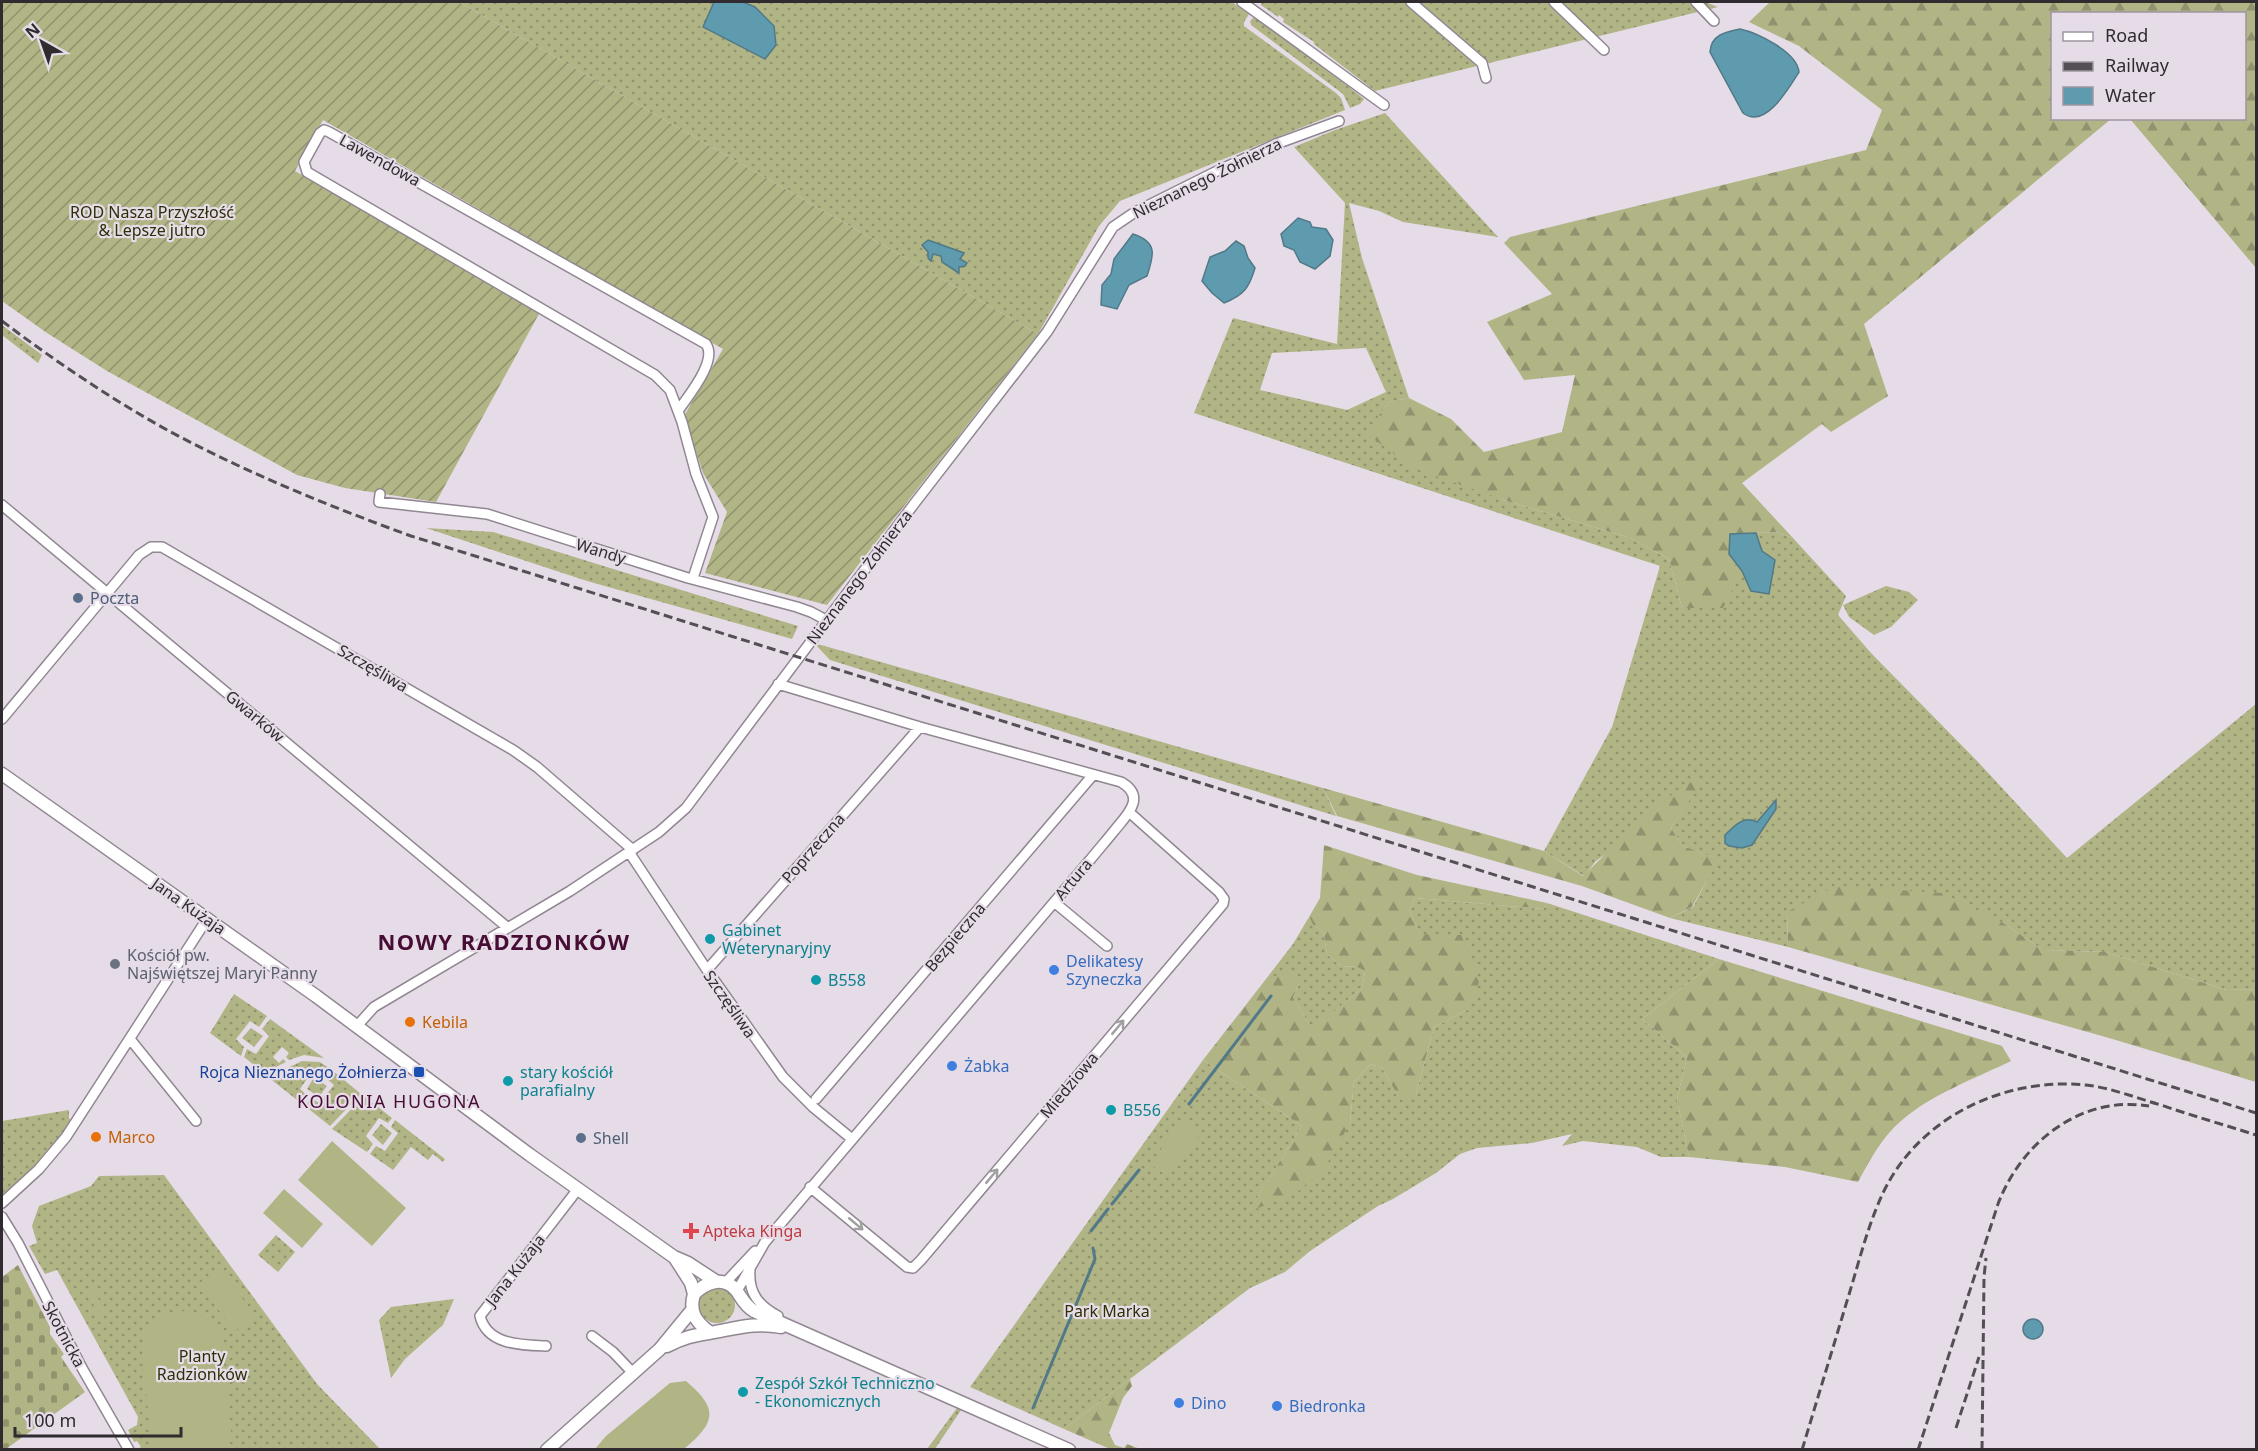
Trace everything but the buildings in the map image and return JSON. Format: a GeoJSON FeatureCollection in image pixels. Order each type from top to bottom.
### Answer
{"type":"FeatureCollection","features":[{"type":"Feature","properties":{"kind":"street"},"geometry":{"type":"LineString","coordinates":[[1242,2],[1384,105]]}},
{"type":"Feature","properties":{"kind":"street"},"geometry":{"type":"LineString","coordinates":[[1411,2],[1482,63],[1486,78]]}},
{"type":"Feature","properties":{"kind":"street"},"geometry":{"type":"LineString","coordinates":[[1554,2],[1604,50]]}},
{"type":"Feature","properties":{"kind":"street"},"geometry":{"type":"LineString","coordinates":[[1696,2],[1714,21]]}},
{"type":"Feature","properties":{"kind":"street","name":"Nieznanego Żołnierza"},"geometry":{"type":"LineString","coordinates":[[357,1026],[374,1007],[508,928],[631,851],[659,832],[686,808],[826,620],[1047,332],[1113,227],[1135,212],[1215,172],[1276,144],[1339,121]]}},
{"type":"Feature","properties":{"kind":"street","name":"Lawendowa"},"geometry":{"type":"LineString","coordinates":[[678,411],[708,363],[710,351],[706,344],[329,132],[324,130],[320,133],[304,162],[307,172],[654,375],[670,390],[696,474],[713,517],[693,578]]}},
{"type":"Feature","properties":{"kind":"street","name":"Wandy"},"geometry":{"type":"LineString","coordinates":[[380,494],[379,502],[487,514],[581,545],[797,607],[826,620]]}},
{"type":"Feature","properties":{"kind":"street","name":"Gwarków"},"geometry":{"type":"LineString","coordinates":[[2,505],[508,928]]}},
{"type":"Feature","properties":{"kind":"street","name":"Szczęśliwa"},"geometry":{"type":"LineString","coordinates":[[2,719],[139,555],[152,547],[162,547],[171,551],[513,750],[537,767],[631,851],[707,970],[783,1077],[813,1107],[852,1139]]}},
{"type":"Feature","properties":{"kind":"street"},"geometry":{"type":"LineString","coordinates":[[778,684],[920,727],[1121,782],[1129,786],[1133,796],[1129,812]]}},
{"type":"Feature","properties":{"kind":"street","name":"Poprzeczna"},"geometry":{"type":"LineString","coordinates":[[707,970],[920,727]]}},
{"type":"Feature","properties":{"kind":"street","name":"Jana Kużaja"},"geometry":{"type":"LineString","coordinates":[[2,774],[357,1026],[674,1257],[721,1282]]}},
{"type":"Feature","properties":{"kind":"street","name":"Bezpieczna"},"geometry":{"type":"LineString","coordinates":[[816,1099],[1093,775]]}},
{"type":"Feature","properties":{"kind":"street","name":"Artura"},"geometry":{"type":"LineString","coordinates":[[739,1296],[750,1267],[762,1246],[810,1186],[1129,812]]}},
{"type":"Feature","properties":{"kind":"street","name":"Miedziowa"},"geometry":{"type":"LineString","coordinates":[[810,1186],[907,1266],[913,1268],[1220,907],[1224,899],[1219,891],[1129,812]]}},
{"type":"Feature","properties":{"kind":"street"},"geometry":{"type":"LineString","coordinates":[[1054,902],[1107,946]]}},
{"type":"Feature","properties":{"kind":"street"},"geometry":{"type":"LineString","coordinates":[[2,1203],[54,1153],[207,919]]}},
{"type":"Feature","properties":{"kind":"street"},"geometry":{"type":"LineString","coordinates":[[130,1039],[196,1121]]}},
{"type":"Feature","properties":{"kind":"street","name":"Jana Kużaja"},"geometry":{"type":"LineString","coordinates":[[546,1346],[504,1343],[482,1324],[480,1316],[578,1189]]}},
{"type":"Feature","properties":{"kind":"street","name":"Skotnicka"},"geometry":{"type":"LineString","coordinates":[[2,1217],[12,1232],[82,1368],[129,1449]]}},
{"type":"Feature","properties":{"kind":"street","name":"Artura"},"geometry":{"type":"LineString","coordinates":[[721,1282],[762,1246]]}},
{"type":"Feature","properties":{"kind":"street","name":"Jana Kużaja"},"geometry":{"type":"LineString","coordinates":[[674,1257],[691,1283],[694,1294]]}},
{"type":"Feature","properties":{"kind":"street"},"geometry":{"type":"LineString","coordinates":[[750,1267],[750,1285],[760,1305],[797,1330]]}},
{"type":"Feature","properties":{"kind":"street"},"geometry":{"type":"LineString","coordinates":[[708,1331],[695,1319],[692,1310],[694,1294],[708,1283],[721,1282],[754,1311],[1069,1449]]}},
{"type":"Feature","properties":{"kind":"street"},"geometry":{"type":"LineString","coordinates":[[725,1330],[737,1319],[742,1306],[739,1296]]}},
{"type":"Feature","properties":{"kind":"street"},"geometry":{"type":"LineString","coordinates":[[547,1449],[660,1349],[692,1310]]}},
{"type":"Feature","properties":{"kind":"street"},"geometry":{"type":"LineString","coordinates":[[660,1349],[681,1339],[708,1331],[760,1324],[797,1330]]}},
{"type":"Feature","properties":{"kind":"street"},"geometry":{"type":"LineString","coordinates":[[592,1336],[613,1352],[633,1373]]}},
{"type":"Feature","properties":{"kind":"green space","name":"ROD Nasza Przyszłość & Lepsze jutro"},"geometry":{"type":"Polygon","coordinates":[[[2,2],[459,2],[1038,334],[827,605],[705,573],[727,512],[703,473],[684,416],[723,349],[323,120],[295,171],[540,312],[436,502],[345,488],[297,475],[107,371],[2,301],[2,2]]]}},
{"type":"Feature","properties":{"kind":"green space"},"geometry":{"type":"Polygon","coordinates":[[[459,2],[1232,2],[1249,14],[1244,26],[1336,93],[1341,98],[1345,110],[1120,201],[1099,226],[1038,334],[459,2]]]}},
{"type":"Feature","properties":{"kind":"green space"},"geometry":{"type":"Polygon","coordinates":[[[1261,2],[1705,2],[1718,7],[1375,91],[1314,42],[1283,22],[1284,19],[1279,15],[1278,17],[1261,5],[1261,2]]]}},
{"type":"Feature","properties":{"kind":"green space"},"geometry":{"type":"Polygon","coordinates":[[[1770,2],[2256,2],[2256,268],[2131,120],[2246,120],[2246,12],[2051,12],[2051,120],[2110,120],[1864,324],[1888,396],[1831,432],[1822,424],[1742,483],[1793,538],[1776,532],[1731,534],[1729,554],[1742,571],[1723,608],[1682,608],[1669,559],[1630,538],[1504,500],[1413,468],[1366,433],[1389,402],[1409,398],[1451,419],[1484,452],[1562,432],[1575,375],[1524,380],[1487,322],[1552,294],[1504,243],[1510,237],[1866,150],[1882,110],[1799,46],[1749,22],[1770,2]]]}},
{"type":"Feature","properties":{"kind":"green space"},"geometry":{"type":"Polygon","coordinates":[[[1254,17],[1364,99],[1360,104],[1350,108],[1343,94],[1251,25],[1250,21],[1254,17]]]}},
{"type":"Feature","properties":{"kind":"green space"},"geometry":{"type":"Polygon","coordinates":[[[1385,113],[1498,237],[1403,222],[1379,211],[1349,203],[1362,258],[1409,398],[1389,402],[1367,433],[1504,500],[1630,538],[1669,559],[1682,608],[1730,534],[1776,532],[1793,538],[1846,596],[1838,615],[1871,653],[1979,763],[2067,858],[2256,704],[2256,989],[2227,990],[2105,952],[2043,950],[2002,922],[1787,912],[1788,947],[1670,918],[1693,907],[1718,859],[1683,846],[1671,828],[1697,788],[1596,861],[1584,876],[1544,851],[1612,727],[1660,566],[1194,413],[1233,318],[1337,344],[1345,203],[1294,147],[1385,113]],[[1366,348],[1272,353],[1260,390],[1347,410],[1386,392],[1366,348]]]}},
{"type":"Feature","properties":{"kind":"green space"},"geometry":{"type":"Polygon","coordinates":[[[2,325],[42,355],[38,363],[2,335],[2,325]]]}},
{"type":"Feature","properties":{"kind":"green space"},"geometry":{"type":"Polygon","coordinates":[[[426,528],[493,532],[798,626],[792,639],[587,581],[426,528]]]}},
{"type":"Feature","properties":{"kind":"green space"},"geometry":{"type":"Polygon","coordinates":[[[1886,586],[1909,592],[1918,600],[1891,627],[1874,635],[1849,617],[1843,605],[1886,586]]]}},
{"type":"Feature","properties":{"kind":"green space"},"geometry":{"type":"Polygon","coordinates":[[[814,643],[1323,788],[1336,816],[830,660],[814,643]]]}},
{"type":"Feature","properties":{"kind":"green space"},"geometry":{"type":"Polygon","coordinates":[[[1698,777],[1698,788],[1671,828],[1683,846],[1719,859],[1692,907],[1670,918],[1582,886],[1337,816],[1323,788],[1544,851],[1583,876],[1651,809],[1698,777]]]}},
{"type":"Feature","properties":{"kind":"green space"},"geometry":{"type":"Polygon","coordinates":[[[1324,845],[1417,875],[1547,903],[1543,909],[1415,898],[1409,910],[1420,934],[1461,935],[1473,961],[1479,982],[1469,1009],[1434,1027],[1416,1094],[1407,1098],[1398,1096],[1382,1068],[1371,1064],[1354,1082],[1350,1123],[1324,1169],[1296,1193],[1248,1212],[1302,1126],[1203,1060],[1266,979],[1284,973],[1297,974],[1299,984],[1293,997],[1309,1024],[1314,1028],[1362,988],[1365,971],[1357,967],[1341,966],[1327,954],[1323,931],[1313,925],[1309,917],[1320,898],[1324,845]]]}},
{"type":"Feature","properties":{"kind":"green space"},"geometry":{"type":"Polygon","coordinates":[[[1835,886],[1942,893],[2002,922],[2043,950],[2105,952],[2227,990],[2256,989],[2256,1082],[1788,947],[1787,912],[1835,886]]]}},
{"type":"Feature","properties":{"kind":"green space","name":"Park Marka"},"geometry":{"type":"Polygon","coordinates":[[[1415,898],[1543,909],[1547,903],[1719,959],[1642,1019],[1687,1057],[1677,1099],[1689,1157],[1661,1157],[1637,1147],[1583,1141],[1562,1146],[1572,1134],[1532,1143],[1477,1148],[1460,1154],[1436,1173],[1378,1206],[1310,1251],[1285,1272],[1250,1288],[1064,1429],[970,1387],[1203,1060],[1302,1126],[1249,1211],[1350,1123],[1354,1082],[1371,1064],[1382,1068],[1398,1096],[1416,1094],[1434,1027],[1469,1009],[1420,934],[1409,910],[1415,898]]]}},
{"type":"Feature","properties":{"kind":"green space"},"geometry":{"type":"Polygon","coordinates":[[[1309,917],[1313,925],[1323,931],[1327,954],[1341,966],[1357,967],[1365,971],[1362,988],[1314,1029],[1293,997],[1299,984],[1266,979],[1293,944],[1309,917]]]}},
{"type":"Feature","properties":{"kind":"green space"},"geometry":{"type":"Polygon","coordinates":[[[1719,959],[2002,1046],[2011,1061],[1925,1103],[1894,1127],[1872,1157],[1858,1182],[1785,1167],[1689,1157],[1677,1099],[1687,1057],[1642,1019],[1719,959]]]}},
{"type":"Feature","properties":{"kind":"green space"},"geometry":{"type":"Polygon","coordinates":[[[234,994],[267,1016],[259,1027],[250,1021],[236,1039],[244,1047],[241,1056],[210,1033],[234,994]]]}},
{"type":"Feature","properties":{"kind":"green space"},"geometry":{"type":"Polygon","coordinates":[[[270,1019],[324,1058],[304,1055],[289,1060],[286,1057],[289,1053],[282,1047],[273,1057],[279,1063],[283,1059],[286,1062],[264,1073],[244,1057],[247,1049],[256,1054],[269,1036],[262,1029],[270,1019]]]}},
{"type":"Feature","properties":{"kind":"green space"},"geometry":{"type":"Polygon","coordinates":[[[251,1028],[263,1036],[254,1047],[242,1038],[251,1028]]]}},
{"type":"Feature","properties":{"kind":"green space"},"geometry":{"type":"Polygon","coordinates":[[[302,1061],[320,1062],[329,1068],[322,1076],[313,1070],[300,1089],[308,1096],[302,1104],[268,1077],[302,1061]]]}},
{"type":"Feature","properties":{"kind":"green space"},"geometry":{"type":"Polygon","coordinates":[[[332,1070],[361,1094],[330,1126],[305,1106],[311,1098],[319,1103],[334,1085],[326,1078],[332,1070]]]}},
{"type":"Feature","properties":{"kind":"green space"},"geometry":{"type":"Polygon","coordinates":[[[314,1077],[327,1086],[319,1097],[307,1089],[314,1077]]]}},
{"type":"Feature","properties":{"kind":"green space"},"geometry":{"type":"Polygon","coordinates":[[[364,1096],[392,1118],[388,1123],[379,1118],[366,1136],[373,1144],[367,1152],[332,1129],[364,1096]]]}},
{"type":"Feature","properties":{"kind":"green space"},"geometry":{"type":"Polygon","coordinates":[[[69,1110],[71,1121],[56,1142],[2,1196],[2,1121],[69,1110]]]}},
{"type":"Feature","properties":{"kind":"green space"},"geometry":{"type":"Polygon","coordinates":[[[1183,1119],[1201,1133],[1168,1177],[1150,1164],[1183,1119]]]}},
{"type":"Feature","properties":{"kind":"green space"},"geometry":{"type":"Polygon","coordinates":[[[395,1120],[445,1159],[443,1162],[433,1154],[428,1160],[411,1147],[393,1170],[370,1154],[376,1146],[385,1151],[398,1133],[391,1127],[395,1120]]]}},
{"type":"Feature","properties":{"kind":"green space"},"geometry":{"type":"Polygon","coordinates":[[[381,1124],[392,1133],[383,1145],[372,1135],[381,1124]]]}},
{"type":"Feature","properties":{"kind":"green space"},"geometry":{"type":"Polygon","coordinates":[[[332,1141],[406,1208],[372,1246],[298,1180],[332,1141]]]}},
{"type":"Feature","properties":{"kind":"green space","name":"Planty Radzionków"},"geometry":{"type":"Polygon","coordinates":[[[164,1175],[317,1384],[380,1449],[137,1449],[141,1447],[137,1441],[134,1442],[128,1430],[137,1425],[138,1417],[57,1270],[45,1274],[29,1246],[37,1243],[32,1226],[39,1206],[91,1186],[99,1176],[164,1175]]]}},
{"type":"Feature","properties":{"kind":"green space"},"geometry":{"type":"Polygon","coordinates":[[[284,1189],[323,1224],[302,1248],[263,1213],[284,1189]]]}},
{"type":"Feature","properties":{"kind":"green space"},"geometry":{"type":"Polygon","coordinates":[[[276,1235],[295,1252],[278,1272],[258,1255],[276,1235]]]}},
{"type":"Feature","properties":{"kind":"green space"},"geometry":{"type":"Polygon","coordinates":[[[18,1265],[50,1327],[50,1334],[64,1354],[61,1357],[85,1392],[6,1449],[2,1449],[2,1277],[18,1265]]]}},
{"type":"Feature","properties":{"kind":"green space"},"geometry":{"type":"Polygon","coordinates":[[[220,1267],[255,1316],[235,1331],[198,1284],[220,1267]]]}},
{"type":"Feature","properties":{"kind":"green space"},"geometry":{"type":"Polygon","coordinates":[[[92,1287],[104,1309],[98,1313],[86,1291],[92,1287]]]}},
{"type":"Feature","properties":{"kind":"green space"},"geometry":{"type":"Polygon","coordinates":[[[717,1287],[729,1293],[735,1305],[729,1317],[717,1323],[705,1317],[699,1305],[705,1293],[717,1287]]]}},
{"type":"Feature","properties":{"kind":"green space"},"geometry":{"type":"Polygon","coordinates":[[[454,1299],[443,1325],[405,1359],[391,1378],[379,1320],[391,1307],[454,1299]]]}},
{"type":"Feature","properties":{"kind":"green space"},"geometry":{"type":"Polygon","coordinates":[[[175,1311],[188,1311],[205,1317],[218,1331],[221,1331],[232,1442],[224,1443],[218,1449],[161,1449],[153,1439],[150,1430],[142,1352],[144,1338],[153,1323],[175,1311]]]}},
{"type":"Feature","properties":{"kind":"green space"},"geometry":{"type":"Polygon","coordinates":[[[1130,1379],[1132,1386],[1123,1398],[1109,1433],[1115,1445],[1124,1448],[1127,1444],[1140,1449],[1110,1449],[1064,1429],[1130,1379]]]}},
{"type":"Feature","properties":{"kind":"green space"},"geometry":{"type":"Polygon","coordinates":[[[686,1381],[704,1400],[709,1415],[702,1431],[684,1449],[595,1449],[606,1436],[670,1383],[686,1381]]]}},
{"type":"Feature","properties":{"kind":"green space"},"geometry":{"type":"Polygon","coordinates":[[[957,1408],[961,1410],[935,1449],[927,1449],[957,1408]]]}},
{"type":"Feature","properties":{"kind":"water"},"geometry":{"type":"Polygon","coordinates":[[[714,2],[743,2],[755,7],[774,26],[776,45],[765,59],[703,27],[714,2]]]}},
{"type":"Feature","properties":{"kind":"water"},"geometry":{"type":"Polygon","coordinates":[[[1740,29],[1776,44],[1791,57],[1799,72],[1783,96],[1768,112],[1760,116],[1751,117],[1743,113],[1710,52],[1716,38],[1724,33],[1740,29]]]}},
{"type":"Feature","properties":{"kind":"water"},"geometry":{"type":"Polygon","coordinates":[[[1298,218],[1310,222],[1312,227],[1326,229],[1333,240],[1330,256],[1315,269],[1300,262],[1294,250],[1284,246],[1281,234],[1298,218]]]}},
{"type":"Feature","properties":{"kind":"water"},"geometry":{"type":"Polygon","coordinates":[[[1133,234],[1147,241],[1152,250],[1147,276],[1129,285],[1117,309],[1101,305],[1102,285],[1111,274],[1114,259],[1133,234]]]}},
{"type":"Feature","properties":{"kind":"water"},"geometry":{"type":"Polygon","coordinates":[[[928,240],[964,253],[960,259],[967,263],[959,267],[959,273],[942,262],[941,256],[933,254],[931,261],[928,258],[928,252],[922,245],[928,240]]]}},
{"type":"Feature","properties":{"kind":"water"},"geometry":{"type":"Polygon","coordinates":[[[1236,241],[1244,246],[1255,268],[1245,290],[1224,303],[1202,281],[1210,257],[1225,251],[1236,241]]]}},
{"type":"Feature","properties":{"kind":"water"},"geometry":{"type":"Polygon","coordinates":[[[1756,533],[1762,551],[1775,560],[1769,594],[1751,591],[1742,571],[1729,554],[1730,534],[1756,533]]]}},
{"type":"Feature","properties":{"kind":"water"},"geometry":{"type":"Polygon","coordinates":[[[1776,800],[1776,809],[1752,845],[1742,848],[1725,843],[1725,835],[1732,828],[1748,820],[1757,822],[1776,800]]]}},
{"type":"Feature","properties":{"kind":"water"},"geometry":{"type":"Polygon","coordinates":[[[2029,1319],[2037,1319],[2043,1325],[2043,1333],[2037,1339],[2029,1339],[2023,1333],[2023,1325],[2029,1319]]]}},
{"type":"Feature","properties":{"kind":"waterway"},"geometry":{"type":"LineString","coordinates":[[1189,1104],[1271,996]]}},
{"type":"Feature","properties":{"kind":"waterway"},"geometry":{"type":"LineString","coordinates":[[1112,1204],[1139,1170]]}},
{"type":"Feature","properties":{"kind":"waterway"},"geometry":{"type":"LineString","coordinates":[[1091,1231],[1108,1209]]}},
{"type":"Feature","properties":{"kind":"waterway"},"geometry":{"type":"LineString","coordinates":[[1033,1408],[1095,1259],[1093,1248]]}},
{"type":"Feature","properties":{"kind":"railway"},"geometry":{"type":"LineString","coordinates":[[2,321],[84,379],[169,431],[288,488],[411,536],[2256,1113]]}},
{"type":"Feature","properties":{"kind":"railway"},"geometry":{"type":"LineString","coordinates":[[1802,1450],[1877,1206],[1899,1166],[1918,1143],[1941,1123],[1995,1096],[2025,1088],[2055,1084],[2086,1085],[2105,1088],[2256,1135]]}},
{"type":"Feature","properties":{"kind":"railway"},"geometry":{"type":"LineString","coordinates":[[1918,1450],[1998,1204],[2008,1182],[2022,1161],[2056,1128],[2077,1116],[2100,1108],[2124,1105],[2149,1106]]}},
{"type":"Feature","properties":{"kind":"railway"},"geometry":{"type":"LineString","coordinates":[[1982,1450],[1986,1258]]}},
{"type":"Feature","properties":{"kind":"railway"},"geometry":{"type":"LineString","coordinates":[[1956,1428],[1979,1357]]}},
{"type":"Feature","properties":{"kind":"place","name":"Poczta"},"geometry":{"type":"Point","coordinates":[78,598]}},
{"type":"Feature","properties":{"kind":"place","name":"Gabinet Weterynaryjny"},"geometry":{"type":"Point","coordinates":[710,939]}},
{"type":"Feature","properties":{"kind":"place","name":"Kościół pw. Najświętszej Maryi Panny"},"geometry":{"type":"Point","coordinates":[115,964]}},
{"type":"Feature","properties":{"kind":"place","name":"Delikatesy Szyneczka"},"geometry":{"type":"Point","coordinates":[1054,970]}},
{"type":"Feature","properties":{"kind":"place","name":"B558"},"geometry":{"type":"Point","coordinates":[816,980]}},
{"type":"Feature","properties":{"kind":"place","name":"Kebila"},"geometry":{"type":"Point","coordinates":[410,1022]}},
{"type":"Feature","properties":{"kind":"place","name":"Żabka"},"geometry":{"type":"Point","coordinates":[952,1066]}},
{"type":"Feature","properties":{"kind":"place","name":"Rojca Nieznanego Żołnierza"},"geometry":{"type":"Point","coordinates":[419,1072]}},
{"type":"Feature","properties":{"kind":"place","name":"stary kościół parafialny"},"geometry":{"type":"Point","coordinates":[508,1081]}},
{"type":"Feature","properties":{"kind":"place","name":"B556"},"geometry":{"type":"Point","coordinates":[1111,1110]}},
{"type":"Feature","properties":{"kind":"place","name":"Marco"},"geometry":{"type":"Point","coordinates":[96,1137]}},
{"type":"Feature","properties":{"kind":"place","name":"Shell"},"geometry":{"type":"Point","coordinates":[581,1138]}},
{"type":"Feature","properties":{"kind":"place","name":"Apteka Kinga"},"geometry":{"type":"Point","coordinates":[691,1231]}},
{"type":"Feature","properties":{"kind":"place","name":"Zespół Szkół Techniczno - Ekonomicznych"},"geometry":{"type":"Point","coordinates":[743,1392]}},
{"type":"Feature","properties":{"kind":"place","name":"Dino"},"geometry":{"type":"Point","coordinates":[1179,1403]}},
{"type":"Feature","properties":{"kind":"place","name":"Biedronka"},"geometry":{"type":"Point","coordinates":[1277,1406]}},
{"type":"Feature","properties":{"kind":"district","name":"NOWY RADZIONKÓW"},"geometry":{"type":"Point","coordinates":[504,942]}},
{"type":"Feature","properties":{"kind":"district","name":"KOLONIA HUGONA"},"geometry":{"type":"Point","coordinates":[389,1102]}}]}
